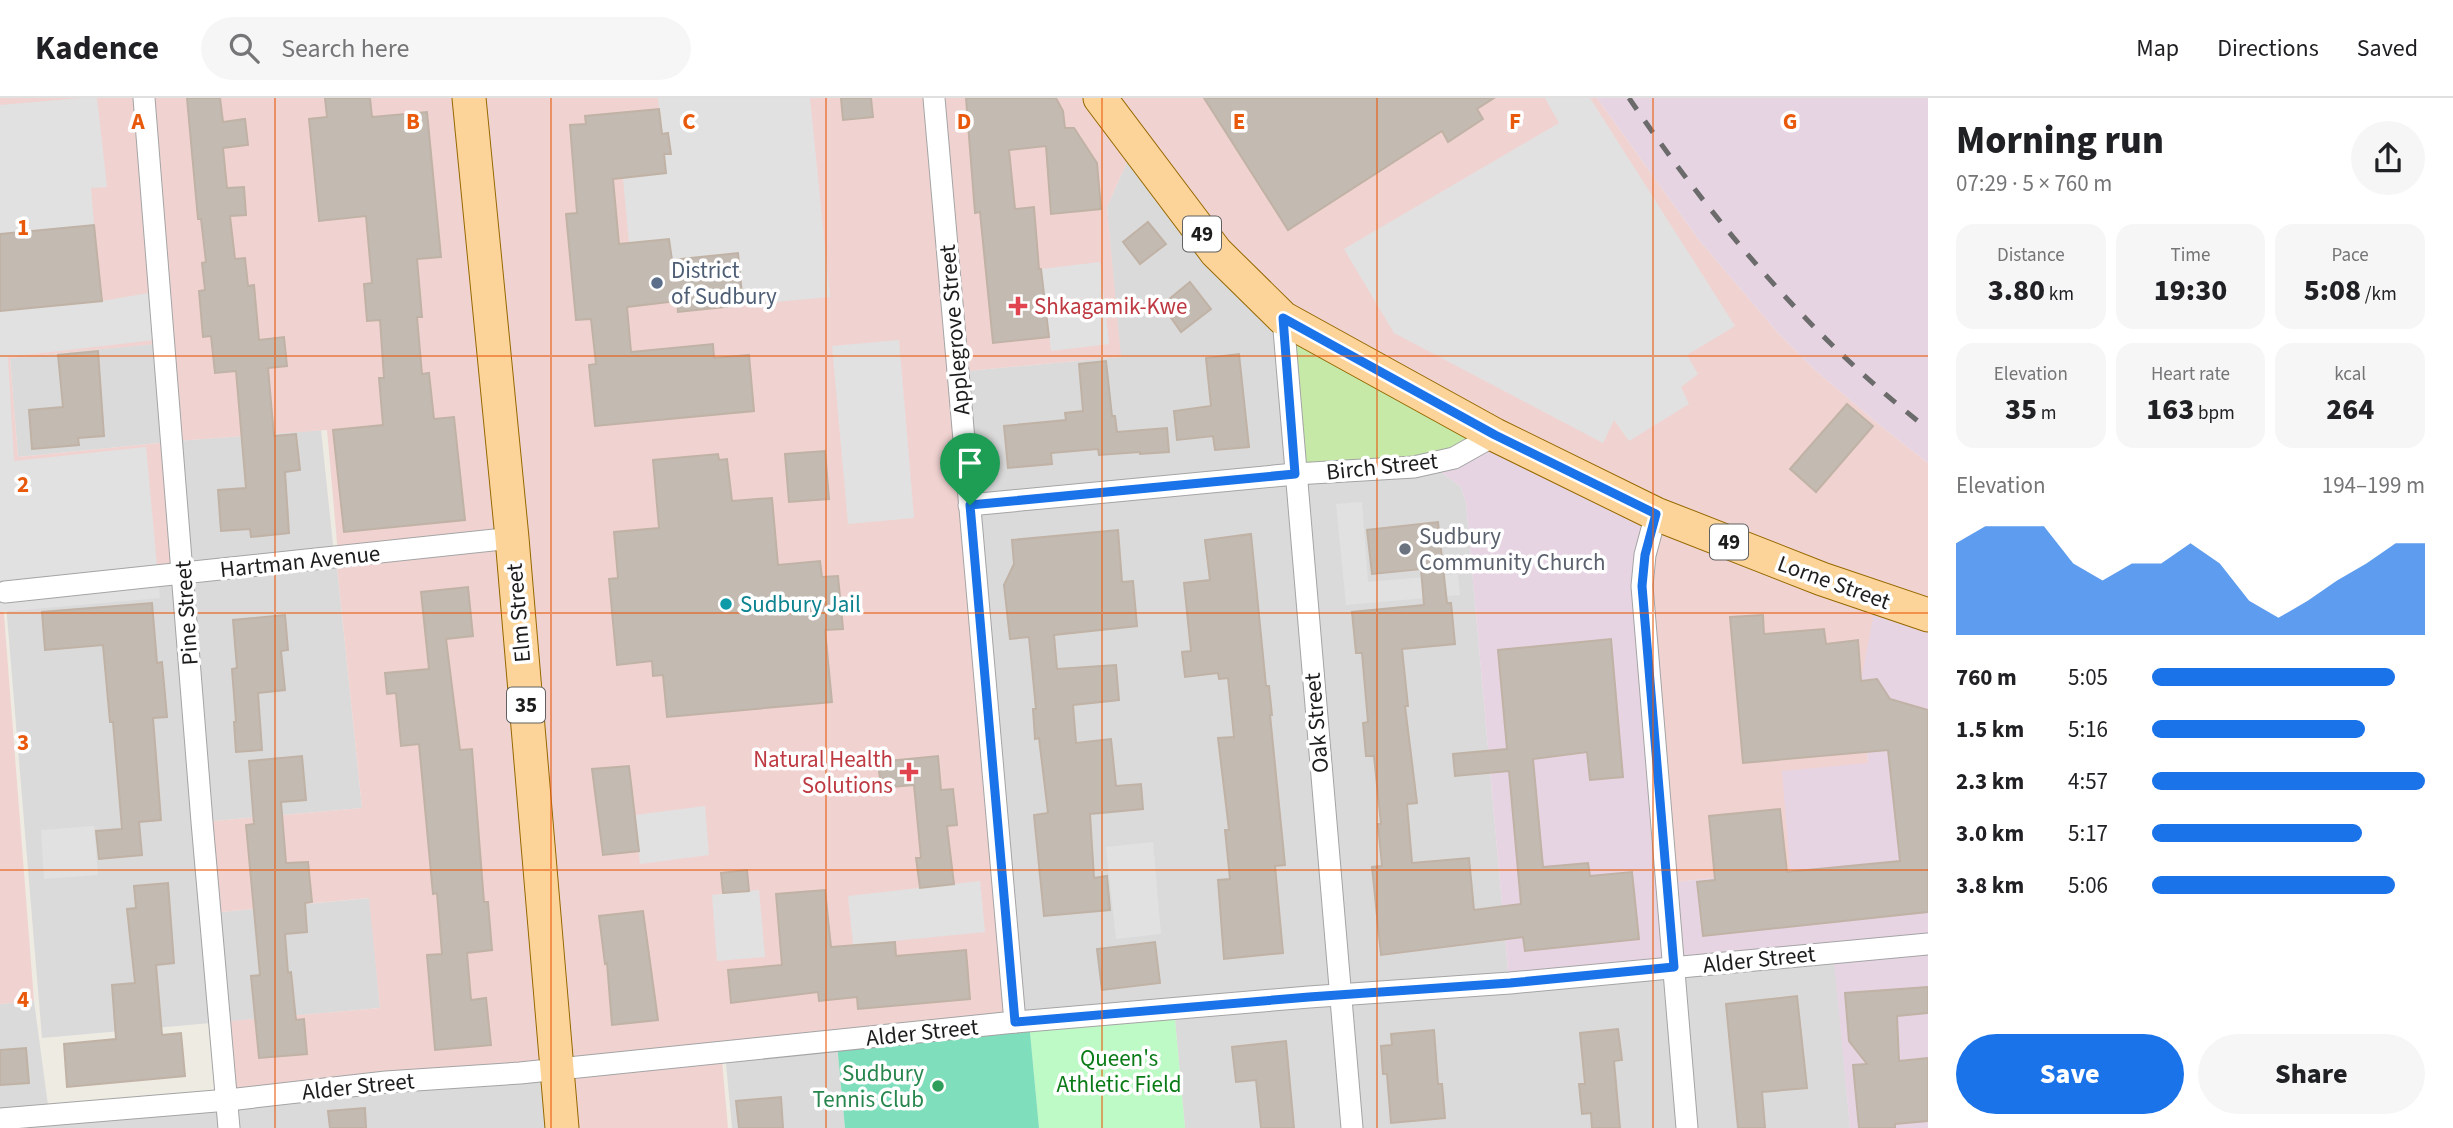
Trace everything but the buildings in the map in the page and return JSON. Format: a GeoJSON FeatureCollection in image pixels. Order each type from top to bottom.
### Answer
{"type":"FeatureCollection","features":[{"type":"Feature","properties":{"kind":"main road","name":"Elm Street"},"geometry":{"type":"LineString","coordinates":[[469,98],[512,538],[562,1128]]}},
{"type":"Feature","properties":{"kind":"main road","name":"Lorne Street"},"geometry":{"type":"LineString","coordinates":[[1100,98],[1216,252],[1283,318],[1495,435],[1656,514],[1812,575],[1928,615]]}},
{"type":"Feature","properties":{"kind":"street","name":"Pine Street"},"geometry":{"type":"LineString","coordinates":[[144,98],[229,1128]]}},
{"type":"Feature","properties":{"kind":"street","name":"Applegrove Street"},"geometry":{"type":"LineString","coordinates":[[934,98],[1015,1022]]}},
{"type":"Feature","properties":{"kind":"street","name":"Oak Street"},"geometry":{"type":"LineString","coordinates":[[1283,318],[1352,1128]]}},
{"type":"Feature","properties":{"kind":"street","name":"Birch Street"},"geometry":{"type":"LineString","coordinates":[[970,505],[1295,474],[1414,467],[1454,458],[1495,435]]}},
{"type":"Feature","properties":{"kind":"street"},"geometry":{"type":"LineString","coordinates":[[1656,514],[1645,555],[1642,586],[1687,1128]]}},
{"type":"Feature","properties":{"kind":"street","name":"Hartman Avenue"},"geometry":{"type":"LineString","coordinates":[[5,592],[512,538]]}},
{"type":"Feature","properties":{"kind":"street","name":"Alder Street"},"geometry":{"type":"LineString","coordinates":[[0,1119],[228,1100],[386,1082],[520,1073],[1015,1022],[1510,983],[1928,944]]}},
{"type":"Feature","properties":{"kind":"shaded area"},"geometry":{"type":"Polygon","coordinates":[[[0,98],[466,98],[508,536],[338,554],[327,430],[175,441],[167,343],[10,358],[18,457],[169,442],[179,572],[2,589],[34,1001],[0,1004],[0,98]]]}},
{"type":"Feature","properties":{"kind":"shaded area"},"geometry":{"type":"Polygon","coordinates":[[[97,98],[107,187],[91,188],[94,225],[0,234],[0,105],[97,98]]]}},
{"type":"Feature","properties":{"kind":"shaded area"},"geometry":{"type":"Polygon","coordinates":[[[472,98],[1597,98],[1699,240],[1778,333],[1815,370],[1928,463],[1928,613],[1861,681],[1868,763],[1791,870],[1666,883],[1641,586],[1283,316],[1134,146],[1107,207],[1121,357],[956,372],[1014,1024],[721,1049],[728,1128],[564,1128],[559,1067],[228,1100],[220,1022],[380,1008],[369,898],[210,913],[202,822],[362,808],[336,557],[515,540],[472,98]]]}},
{"type":"Feature","properties":{"kind":"shaded area"},"geometry":{"type":"Polygon","coordinates":[[[658,98],[810,98],[830,297],[743,305],[737,253],[672,260],[669,239],[629,243],[623,178],[665,173],[664,154],[670,153],[668,134],[662,134],[658,98]]]}},
{"type":"Feature","properties":{"kind":"shaded area"},"geometry":{"type":"Polygon","coordinates":[[[1545,98],[1590,98],[1735,326],[1687,355],[1698,374],[1681,387],[1689,404],[1629,441],[1614,420],[1603,443],[1394,333],[1344,249],[1559,123],[1545,98]]]}},
{"type":"Feature","properties":{"kind":"shaded area"},"geometry":{"type":"Polygon","coordinates":[[[1597,98],[1928,98],[1928,463],[1815,370],[1778,333],[1699,240],[1597,98]]]}},
{"type":"Feature","properties":{"kind":"shaded area"},"geometry":{"type":"Polygon","coordinates":[[[1134,146],[1429,463],[1461,487],[1466,503],[1509,982],[1834,950],[1850,1128],[1185,1128],[1174,1009],[1014,1024],[955,372],[1120,357],[1107,207],[1134,146]]]}},
{"type":"Feature","properties":{"kind":"shaded area"},"geometry":{"type":"Polygon","coordinates":[[[1100,262],[1109,344],[1051,351],[1041,269],[1100,262]]]}},
{"type":"Feature","properties":{"kind":"shaded area"},"geometry":{"type":"Polygon","coordinates":[[[160,291],[163,339],[8,357],[14,461],[146,447],[160,598],[0,612],[0,311],[102,301],[160,291]]]}},
{"type":"Feature","properties":{"kind":"shaded area"},"geometry":{"type":"Polygon","coordinates":[[[899,340],[914,518],[848,524],[832,346],[899,340]]]}},
{"type":"Feature","properties":{"kind":"shaded area"},"geometry":{"type":"Polygon","coordinates":[[[162,343],[169,442],[18,457],[10,358],[162,343]]]}},
{"type":"Feature","properties":{"kind":"shaded area"},"geometry":{"type":"Polygon","coordinates":[[[321,430],[334,554],[185,571],[175,441],[321,430]]]}},
{"type":"Feature","properties":{"kind":"shaded area"},"geometry":{"type":"Polygon","coordinates":[[[1495,433],[1656,511],[1643,553],[1666,883],[1790,870],[1782,771],[1868,763],[1861,681],[1877,596],[1928,613],[1928,1128],[1850,1128],[1833,950],[1509,982],[1466,503],[1461,487],[1429,463],[1495,433]]]}},
{"type":"Feature","properties":{"kind":"shaded area"},"geometry":{"type":"Polygon","coordinates":[[[1362,502],[1368,582],[1458,574],[1460,595],[1346,605],[1336,504],[1362,502]]]}},
{"type":"Feature","properties":{"kind":"shaded area"},"geometry":{"type":"Polygon","coordinates":[[[336,557],[362,808],[202,822],[210,913],[370,898],[380,1008],[42,1038],[5,592],[336,557]]]}},
{"type":"Feature","properties":{"kind":"shaded area"},"geometry":{"type":"Polygon","coordinates":[[[705,806],[709,855],[640,864],[635,815],[705,806]]]}},
{"type":"Feature","properties":{"kind":"shaded area"},"geometry":{"type":"Polygon","coordinates":[[[94,826],[98,875],[44,879],[41,830],[94,826]]]}},
{"type":"Feature","properties":{"kind":"shaded area"},"geometry":{"type":"Polygon","coordinates":[[[1153,842],[1161,934],[1116,939],[1106,847],[1153,842]]]}},
{"type":"Feature","properties":{"kind":"shaded area"},"geometry":{"type":"Polygon","coordinates":[[[980,881],[985,932],[853,945],[848,896],[980,881]]]}},
{"type":"Feature","properties":{"kind":"shaded area"},"geometry":{"type":"Polygon","coordinates":[[[759,890],[765,957],[717,961],[712,895],[759,890]]]}},
{"type":"Feature","properties":{"kind":"shaded area"},"geometry":{"type":"Polygon","coordinates":[[[34,1001],[49,1113],[555,1071],[560,1128],[0,1128],[0,1004],[34,1001]]]}},
{"type":"Feature","properties":{"kind":"shaded area"},"geometry":{"type":"Polygon","coordinates":[[[837,1044],[845,1128],[732,1128],[725,1053],[837,1044]]]}},
{"type":"Feature","properties":{"kind":"green space"},"geometry":{"type":"Polygon","coordinates":[[[1283,316],[1495,433],[1455,456],[1293,473],[1283,316]]]}},
{"type":"Feature","properties":{"kind":"green space","name":"Queen's Athletic Field"},"geometry":{"type":"Polygon","coordinates":[[[1174,1009],[1185,1128],[1039,1128],[1029,1022],[1174,1009]]]}},
{"type":"Feature","properties":{"kind":"green space","name":"Sudbury Tennis Club"},"geometry":{"type":"Polygon","coordinates":[[[1029,1022],[1039,1128],[845,1128],[837,1044],[1029,1022]]]}},
{"type":"Feature","properties":{"kind":"railway"},"geometry":{"type":"LineString","coordinates":[[1629,98],[1694,188],[1766,275],[1844,356],[1928,429]]}},
{"type":"Feature","properties":{"kind":"place","name":"District of Sudbury"},"geometry":{"type":"Point","coordinates":[657,283]}},
{"type":"Feature","properties":{"kind":"place","name":"Shkagamik-Kwe"},"geometry":{"type":"Point","coordinates":[1018,306]}},
{"type":"Feature","properties":{"kind":"place","name":"Sudbury Community Church"},"geometry":{"type":"Point","coordinates":[1405,549]}},
{"type":"Feature","properties":{"kind":"place","name":"Sudbury Jail"},"geometry":{"type":"Point","coordinates":[726,604]}},
{"type":"Feature","properties":{"kind":"place","name":"Natural Health Solutions"},"geometry":{"type":"Point","coordinates":[909,772]}},
{"type":"Feature","properties":{"kind":"place","name":"Sudbury Tennis Club"},"geometry":{"type":"Point","coordinates":[938,1086]}},
{"type":"Feature","properties":{"kind":"route"},"geometry":{"type":"LineString","coordinates":[[1283,318],[1495,435],[1656,514],[1645,555],[1642,586],[1674,967],[1510,983],[1015,1022],[970,505],[1295,474],[1283,318]]}}]}
